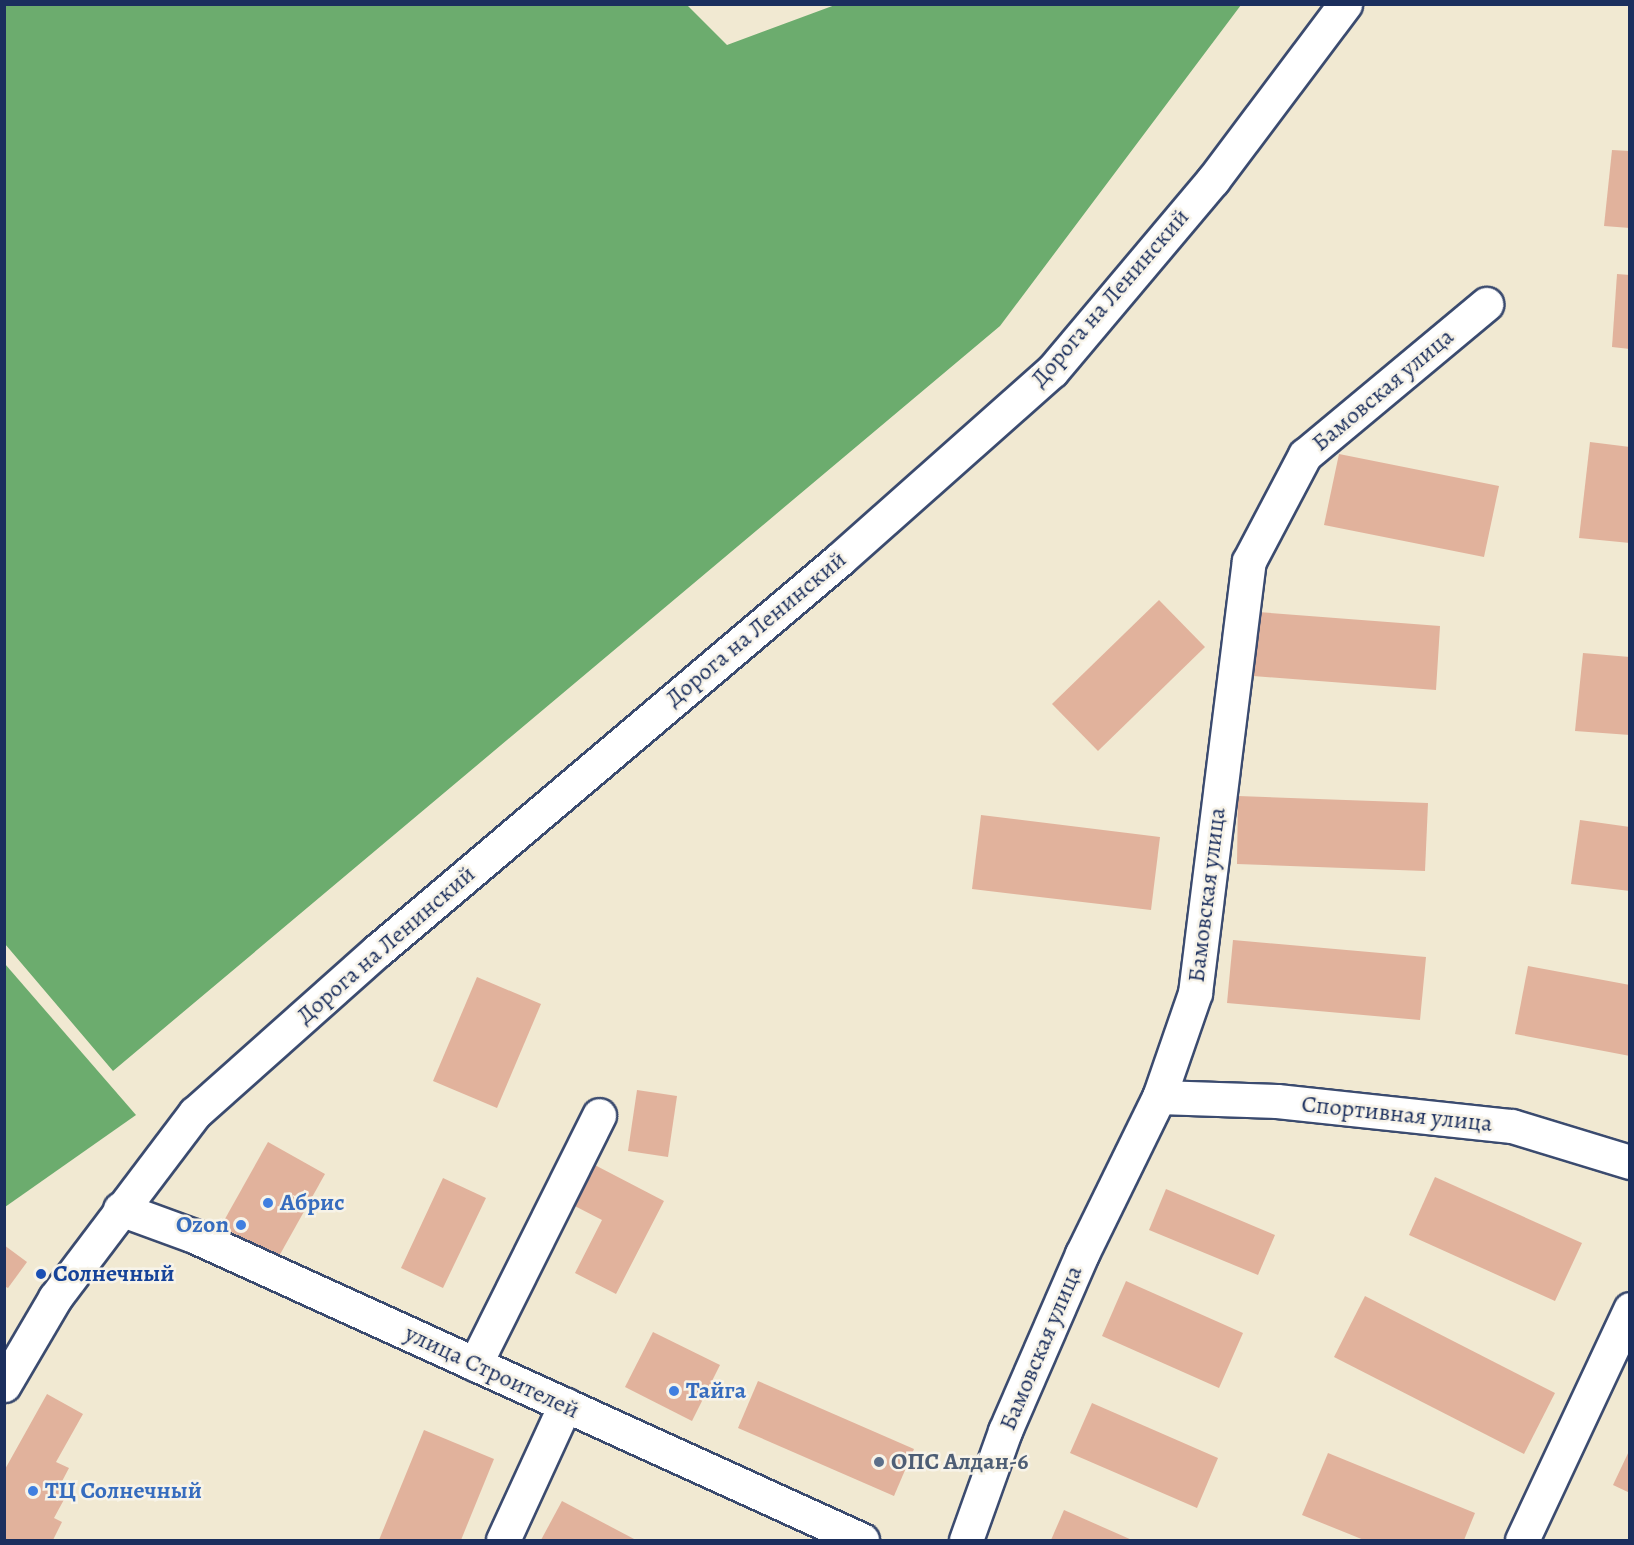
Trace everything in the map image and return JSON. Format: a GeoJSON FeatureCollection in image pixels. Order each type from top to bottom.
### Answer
{"type":"FeatureCollection","features":[{"type":"Feature","properties":{"kind":"street","name":"Дорога на Ленинский"},"geometry":{"type":"LineString","coordinates":[[4,1385],[55,1298],[120,1209],[195,1113],[377,951],[840,559],[1052,371],[1213,180],[1345,4]]}},
{"type":"Feature","properties":{"kind":"street","name":"Бамовская улица"},"geometry":{"type":"LineString","coordinates":[[966,1540],[1005,1431],[1068,1285],[1159,1097],[1195,993],[1250,561],[1305,454],[1486,304]]}},
{"type":"Feature","properties":{"kind":"street","name":"Спортивная улица"},"geometry":{"type":"LineString","coordinates":[[1159,1097],[1277,1101],[1512,1126],[1629,1162]]}},
{"type":"Feature","properties":{"kind":"street"},"geometry":{"type":"LineString","coordinates":[[475,1364],[599,1115]]}},
{"type":"Feature","properties":{"kind":"street","name":"улица Строителей"},"geometry":{"type":"LineString","coordinates":[[120,1209],[194,1236],[862,1540]]}},
{"type":"Feature","properties":{"kind":"street"},"geometry":{"type":"LineString","coordinates":[[1522,1540],[1629,1309]]}},
{"type":"Feature","properties":{"kind":"street"},"geometry":{"type":"LineString","coordinates":[[502,1540],[565,1405]]}},
{"type":"Feature","properties":{"kind":"green space"},"geometry":{"type":"Polygon","coordinates":[[[4,5],[687,5],[727,45],[835,5],[1241,5],[1000,326],[113,1071],[5,944],[4,5]]]}},
{"type":"Feature","properties":{"kind":"green space"},"geometry":{"type":"Polygon","coordinates":[[[5,964],[136,1115],[4,1207],[5,964]]]}},
{"type":"Feature","properties":{"kind":"building"},"geometry":{"type":"Polygon","coordinates":[[[1612,150],[1630,151],[1630,228],[1604,226],[1612,150]]]}},
{"type":"Feature","properties":{"kind":"building"},"geometry":{"type":"Polygon","coordinates":[[[1617,274],[1630,275],[1630,349],[1612,347],[1617,274]]]}},
{"type":"Feature","properties":{"kind":"building"},"geometry":{"type":"Polygon","coordinates":[[[1590,442],[1630,447],[1630,543],[1579,538],[1590,442]]]}},
{"type":"Feature","properties":{"kind":"building"},"geometry":{"type":"Polygon","coordinates":[[[1339,454],[1499,486],[1484,557],[1324,525],[1339,454]]]}},
{"type":"Feature","properties":{"kind":"building"},"geometry":{"type":"Polygon","coordinates":[[[1159,600],[1205,647],[1098,751],[1052,704],[1159,600]]]}},
{"type":"Feature","properties":{"kind":"building"},"geometry":{"type":"Polygon","coordinates":[[[1258,612],[1440,626],[1436,690],[1253,676],[1258,612]]]}},
{"type":"Feature","properties":{"kind":"building"},"geometry":{"type":"Polygon","coordinates":[[[1583,653],[1630,657],[1630,735],[1575,731],[1583,653]]]}},
{"type":"Feature","properties":{"kind":"building"},"geometry":{"type":"Polygon","coordinates":[[[1238,796],[1428,803],[1425,871],[1237,864],[1238,796]]]}},
{"type":"Feature","properties":{"kind":"building"},"geometry":{"type":"Polygon","coordinates":[[[981,815],[1160,837],[1151,910],[972,889],[981,815]]]}},
{"type":"Feature","properties":{"kind":"building"},"geometry":{"type":"Polygon","coordinates":[[[1580,820],[1630,827],[1630,891],[1571,884],[1580,820]]]}},
{"type":"Feature","properties":{"kind":"building"},"geometry":{"type":"Polygon","coordinates":[[[1233,940],[1426,957],[1420,1020],[1227,1003],[1233,940]]]}},
{"type":"Feature","properties":{"kind":"building"},"geometry":{"type":"Polygon","coordinates":[[[1528,966],[1630,985],[1630,1056],[1515,1034],[1528,966]]]}},
{"type":"Feature","properties":{"kind":"building"},"geometry":{"type":"Polygon","coordinates":[[[477,977],[541,1004],[497,1108],[433,1081],[477,977]]]}},
{"type":"Feature","properties":{"kind":"building"},"geometry":{"type":"Polygon","coordinates":[[[637,1090],[677,1096],[668,1157],[628,1151],[637,1090]]]}},
{"type":"Feature","properties":{"kind":"building"},"geometry":{"type":"Polygon","coordinates":[[[268,1142],[325,1174],[278,1258],[221,1226],[268,1142]]]}},
{"type":"Feature","properties":{"kind":"building"},"geometry":{"type":"Polygon","coordinates":[[[589,1162],[664,1201],[616,1294],[575,1273],[602,1220],[567,1202],[589,1162]]]}},
{"type":"Feature","properties":{"kind":"building"},"geometry":{"type":"Polygon","coordinates":[[[1435,1177],[1582,1243],[1555,1301],[1409,1235],[1435,1177]]]}},
{"type":"Feature","properties":{"kind":"building"},"geometry":{"type":"Polygon","coordinates":[[[443,1178],[486,1198],[443,1288],[401,1268],[443,1178]]]}},
{"type":"Feature","properties":{"kind":"building"},"geometry":{"type":"Polygon","coordinates":[[[1166,1189],[1275,1235],[1258,1275],[1149,1230],[1166,1189]]]}},
{"type":"Feature","properties":{"kind":"building"},"geometry":{"type":"Polygon","coordinates":[[[4,1245],[27,1262],[8,1288],[4,1286],[4,1245]]]}},
{"type":"Feature","properties":{"kind":"building"},"geometry":{"type":"Polygon","coordinates":[[[1126,1281],[1243,1333],[1219,1388],[1102,1336],[1126,1281]]]}},
{"type":"Feature","properties":{"kind":"building"},"geometry":{"type":"Polygon","coordinates":[[[1365,1296],[1555,1393],[1524,1454],[1334,1357],[1365,1296]]]}},
{"type":"Feature","properties":{"kind":"building"},"geometry":{"type":"Polygon","coordinates":[[[653,1332],[720,1365],[692,1421],[625,1387],[653,1332]]]}},
{"type":"Feature","properties":{"kind":"building"},"geometry":{"type":"Polygon","coordinates":[[[758,1381],[914,1449],[894,1496],[738,1428],[758,1381]]]}},
{"type":"Feature","properties":{"kind":"building","name":"ТЦ Солнечный"},"geometry":{"type":"Polygon","coordinates":[[[47,1394],[83,1414],[56,1462],[69,1468],[58,1489],[67,1494],[54,1518],[62,1522],[53,1540],[4,1540],[4,1471],[47,1394]]]}},
{"type":"Feature","properties":{"kind":"building"},"geometry":{"type":"Polygon","coordinates":[[[1092,1403],[1218,1458],[1197,1508],[1070,1453],[1092,1403]]]}},
{"type":"Feature","properties":{"kind":"building"},"geometry":{"type":"Polygon","coordinates":[[[424,1430],[494,1459],[461,1540],[379,1540],[424,1430]]]}},
{"type":"Feature","properties":{"kind":"building"},"geometry":{"type":"Polygon","coordinates":[[[1630,1449],[1630,1493],[1613,1485],[1630,1449]]]}},
{"type":"Feature","properties":{"kind":"building"},"geometry":{"type":"Polygon","coordinates":[[[1328,1453],[1475,1513],[1464,1540],[1364,1540],[1302,1515],[1328,1453]]]}},
{"type":"Feature","properties":{"kind":"building"},"geometry":{"type":"Polygon","coordinates":[[[562,1501],[636,1540],[541,1540],[562,1501]]]}},
{"type":"Feature","properties":{"kind":"building"},"geometry":{"type":"Polygon","coordinates":[[[1064,1510],[1132,1540],[1051,1540],[1064,1510]]]}},
{"type":"Feature","properties":{"kind":"place","name":"Абрис"},"geometry":{"type":"Point","coordinates":[268,1203]}},
{"type":"Feature","properties":{"kind":"place","name":"Ozon"},"geometry":{"type":"Point","coordinates":[241,1225]}},
{"type":"Feature","properties":{"kind":"place","name":"Солнечный"},"geometry":{"type":"Point","coordinates":[41,1274]}},
{"type":"Feature","properties":{"kind":"place","name":"Тайга"},"geometry":{"type":"Point","coordinates":[674,1391]}},
{"type":"Feature","properties":{"kind":"place","name":"ОПС Алдан-6"},"geometry":{"type":"Point","coordinates":[879,1462]}},
{"type":"Feature","properties":{"kind":"place","name":"ТЦ Солнечный"},"geometry":{"type":"Point","coordinates":[33,1491]}}]}
